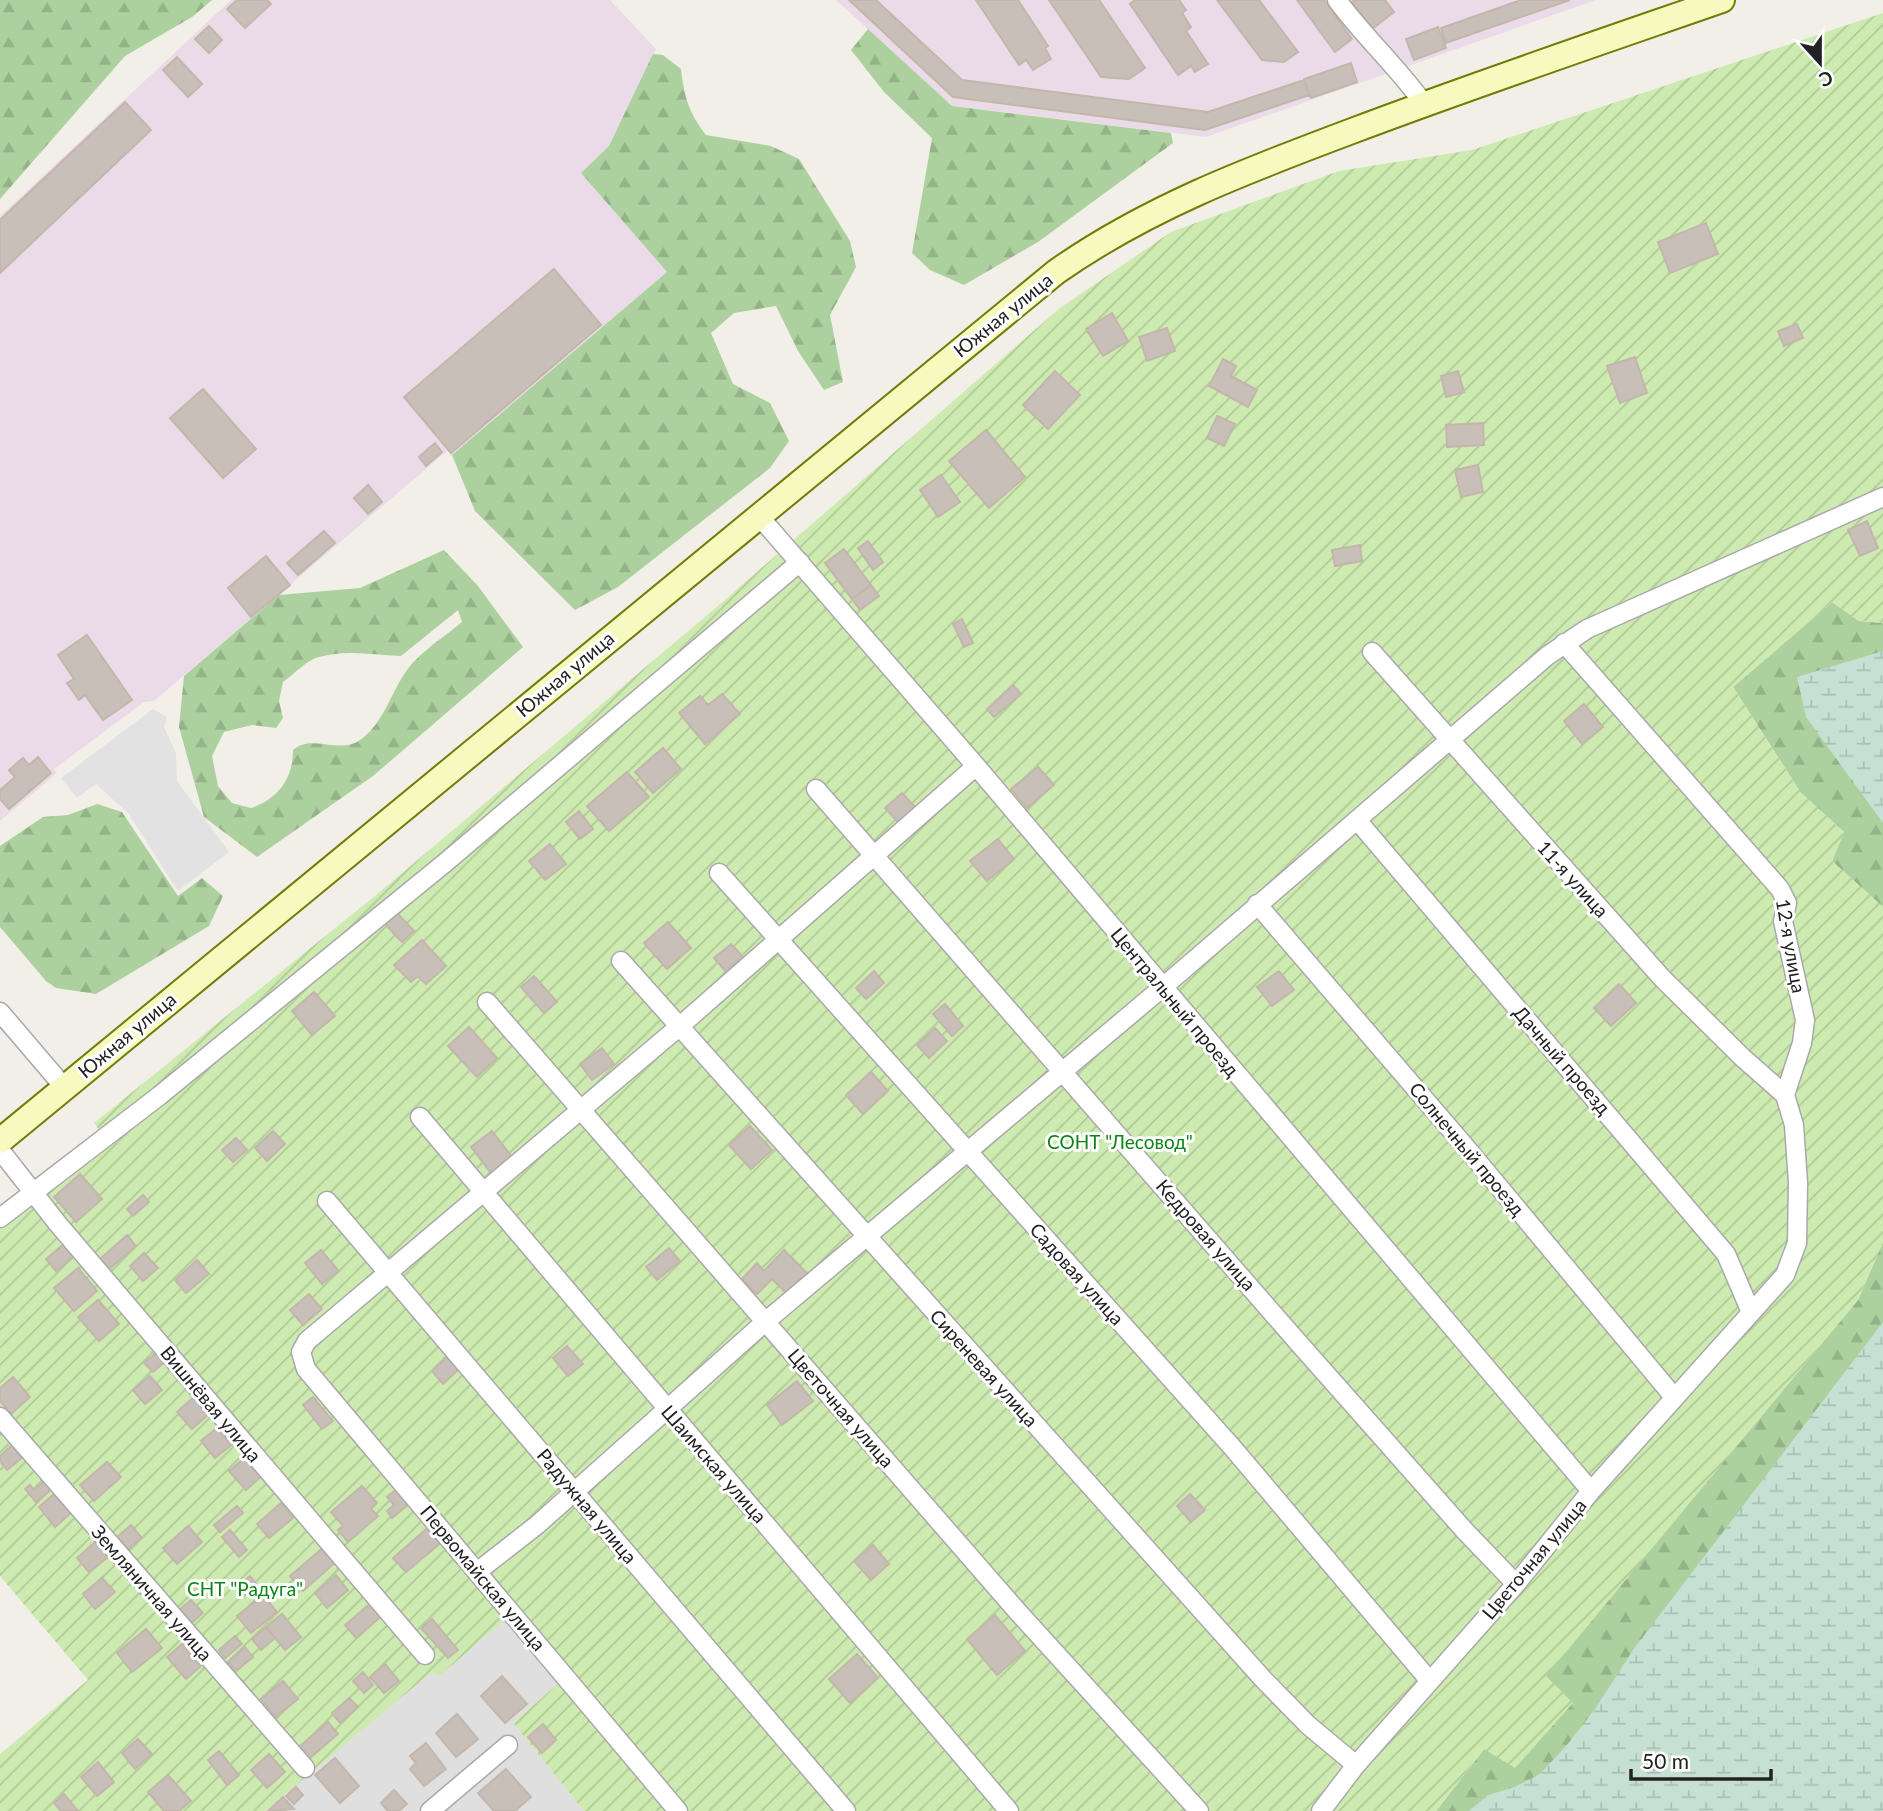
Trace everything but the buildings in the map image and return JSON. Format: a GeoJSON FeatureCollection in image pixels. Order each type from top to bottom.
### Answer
{"type":"FeatureCollection","features":[{"type":"Feature","properties":{"kind":"main road","name":"Южная улица"},"geometry":{"type":"LineString","coordinates":[[0,1141],[1056,272],[1138,219],[1231,176],[1424,104],[1722,0]]}},
{"type":"Feature","properties":{"kind":"street"},"geometry":{"type":"LineString","coordinates":[[1337,0],[1364,37],[1397,67],[1424,104]]}},
{"type":"Feature","properties":{"kind":"street"},"geometry":{"type":"LineString","coordinates":[[478,1571],[575,1491],[765,1322],[1163,987],[1564,643],[1587,629],[1883,497]]}},
{"type":"Feature","properties":{"kind":"street","name":"Центральный проезд"},"geometry":{"type":"LineString","coordinates":[[758,515],[976,766],[1591,1491]]}},
{"type":"Feature","properties":{"kind":"street"},"geometry":{"type":"LineString","coordinates":[[0,1218],[34,1194],[435,871],[800,562]]}},
{"type":"Feature","properties":{"kind":"street","name":"12-я улица"},"geometry":{"type":"LineString","coordinates":[[1564,643],[1780,889],[1787,903],[1783,922],[1805,1020],[1802,1043],[1786,1095],[1795,1136],[1797,1243],[1785,1275],[1750,1310]]}},
{"type":"Feature","properties":{"kind":"street","name":"11-я улица"},"geometry":{"type":"LineString","coordinates":[[1372,652],[1662,978],[1743,1058],[1786,1095]]}},
{"type":"Feature","properties":{"kind":"street"},"geometry":{"type":"LineString","coordinates":[[388,1273],[779,941],[976,766]]}},
{"type":"Feature","properties":{"kind":"street","name":"Кедровая улица"},"geometry":{"type":"LineString","coordinates":[[816,789],[1447,1511],[1516,1584]]}},
{"type":"Feature","properties":{"kind":"street","name":"Дачный проезд"},"geometry":{"type":"LineString","coordinates":[[1357,820],[1726,1254],[1750,1310]]}},
{"type":"Feature","properties":{"kind":"street","name":"Садовая улица"},"geometry":{"type":"LineString","coordinates":[[719,873],[1232,1447],[1429,1681]]}},
{"type":"Feature","properties":{"kind":"street","name":"Солнечный проезд"},"geometry":{"type":"LineString","coordinates":[[1257,904],[1525,1217],[1674,1397]]}},
{"type":"Feature","properties":{"kind":"street","name":"Сиреневая улица"},"geometry":{"type":"LineString","coordinates":[[621,961],[1263,1679],[1308,1725],[1356,1765]]}},
{"type":"Feature","properties":{"kind":"street","name":"Цветочная улица"},"geometry":{"type":"LineString","coordinates":[[487,1002],[1018,1612],[1199,1811]]}},
{"type":"Feature","properties":{"kind":"street"},"geometry":{"type":"LineString","coordinates":[[0,1012],[64,1087]]}},
{"type":"Feature","properties":{"kind":"street","name":"Шаимская улица"},"geometry":{"type":"LineString","coordinates":[[420,1117],[1009,1811]]}},
{"type":"Feature","properties":{"kind":"street","name":"Вишнёвая улица"},"geometry":{"type":"LineString","coordinates":[[0,1150],[34,1194],[425,1655]]}},
{"type":"Feature","properties":{"kind":"street","name":"Радужная улица"},"geometry":{"type":"LineString","coordinates":[[327,1201],[846,1811]]}},
{"type":"Feature","properties":{"kind":"street","name":"Первомайская улица"},"geometry":{"type":"LineString","coordinates":[[388,1273],[307,1341],[302,1352],[306,1369],[678,1811]]}},
{"type":"Feature","properties":{"kind":"street","name":"Цветочная улица"},"geometry":{"type":"LineString","coordinates":[[1321,1811],[1356,1765],[1516,1584],[1591,1491],[1750,1310]]}},
{"type":"Feature","properties":{"kind":"street","name":"Земляничная улица"},"geometry":{"type":"LineString","coordinates":[[0,1417],[305,1768]]}},
{"type":"Feature","properties":{"kind":"street"},"geometry":{"type":"LineString","coordinates":[[430,1811],[508,1745]]}},
{"type":"Feature","properties":{"kind":"shaded area"},"geometry":{"type":"Polygon","coordinates":[[[231,0],[610,0],[656,49],[609,146],[581,173],[667,272],[452,455],[447,451],[154,701],[144,702],[54,769],[57,773],[0,821],[0,216],[231,0]]]}},
{"type":"Feature","properties":{"kind":"shaded area"},"geometry":{"type":"Polygon","coordinates":[[[836,0],[1596,0],[1206,137],[952,106],[836,0]]]}},
{"type":"Feature","properties":{"kind":"shaded area"},"geometry":{"type":"Polygon","coordinates":[[[153,709],[167,717],[164,727],[176,753],[177,781],[229,852],[178,891],[128,813],[96,784],[77,798],[61,778],[153,709]]]}},
{"type":"Feature","properties":{"kind":"shaded area"},"geometry":{"type":"Polygon","coordinates":[[[506,1619],[560,1683],[513,1723],[584,1811],[265,1811],[432,1671],[438,1677],[506,1619]]]}},
{"type":"Feature","properties":{"kind":"green space"},"geometry":{"type":"Polygon","coordinates":[[[0,0],[212,0],[192,17],[125,56],[0,199],[0,0]]]}},
{"type":"Feature","properties":{"kind":"green space","name":"СОНТ \"Лесовод\""},"geometry":{"type":"Polygon","coordinates":[[[1883,13],[1883,623],[1859,621],[1832,602],[1733,687],[1801,793],[1844,832],[1832,861],[1883,907],[1883,1242],[1858,1300],[1546,1676],[1573,1703],[1515,1768],[1484,1749],[1436,1811],[584,1811],[513,1723],[560,1682],[506,1619],[438,1677],[432,1672],[265,1811],[0,1811],[0,1754],[88,1680],[0,1576],[0,1229],[108,1142],[94,1123],[381,891],[719,605],[1060,308],[1171,232],[1339,171],[1472,150],[1883,13]]]}},
{"type":"Feature","properties":{"kind":"green space"},"geometry":{"type":"Polygon","coordinates":[[[868,29],[952,106],[1171,133],[1173,143],[1038,242],[964,285],[930,270],[912,253],[932,138],[884,92],[851,50],[868,29]]]}},
{"type":"Feature","properties":{"kind":"green space"},"geometry":{"type":"Polygon","coordinates":[[[653,54],[663,55],[681,69],[688,104],[706,135],[771,146],[799,159],[850,241],[856,267],[830,315],[843,382],[824,390],[798,351],[776,306],[734,313],[711,333],[733,384],[770,403],[789,441],[770,468],[618,587],[575,610],[475,511],[452,455],[667,272],[581,173],[609,146],[653,54]]]}},
{"type":"Feature","properties":{"kind":"green space"},"geometry":{"type":"Polygon","coordinates":[[[444,550],[478,586],[523,647],[373,776],[257,857],[204,817],[179,727],[184,676],[279,595],[360,588],[444,550]],[[458,610],[401,656],[339,653],[319,657],[305,664],[283,682],[279,701],[283,718],[276,728],[252,725],[224,732],[212,756],[218,786],[232,803],[251,808],[269,799],[282,786],[290,770],[293,750],[300,745],[317,743],[343,746],[360,740],[375,726],[410,666],[462,622],[458,610]]]}},
{"type":"Feature","properties":{"kind":"green space"},"geometry":{"type":"Polygon","coordinates":[[[1832,602],[1859,621],[1883,623],[1883,907],[1832,861],[1844,832],[1801,793],[1733,687],[1832,602]]]}},
{"type":"Feature","properties":{"kind":"green space"},"geometry":{"type":"Polygon","coordinates":[[[1883,651],[1883,823],[1806,717],[1797,677],[1883,651]]]}},
{"type":"Feature","properties":{"kind":"green space"},"geometry":{"type":"Polygon","coordinates":[[[97,804],[122,812],[178,896],[202,878],[223,896],[209,926],[96,994],[56,988],[46,981],[0,927],[0,846],[43,817],[68,815],[97,804]]]}},
{"type":"Feature","properties":{"kind":"green space"},"geometry":{"type":"Polygon","coordinates":[[[1883,1242],[1883,1811],[1436,1811],[1485,1748],[1572,1703],[1545,1676],[1858,1300],[1883,1242]]]}},
{"type":"Feature","properties":{"kind":"green space"},"geometry":{"type":"Polygon","coordinates":[[[1883,1322],[1883,1811],[1469,1811],[1488,1795],[1515,1787],[1540,1774],[1567,1745],[1595,1709],[1633,1650],[1883,1322]]]}},
{"type":"Feature","properties":{"kind":"park label","name":"СНТ \"Радуга\""},"geometry":{"type":"Point","coordinates":[245,1589]}}]}
